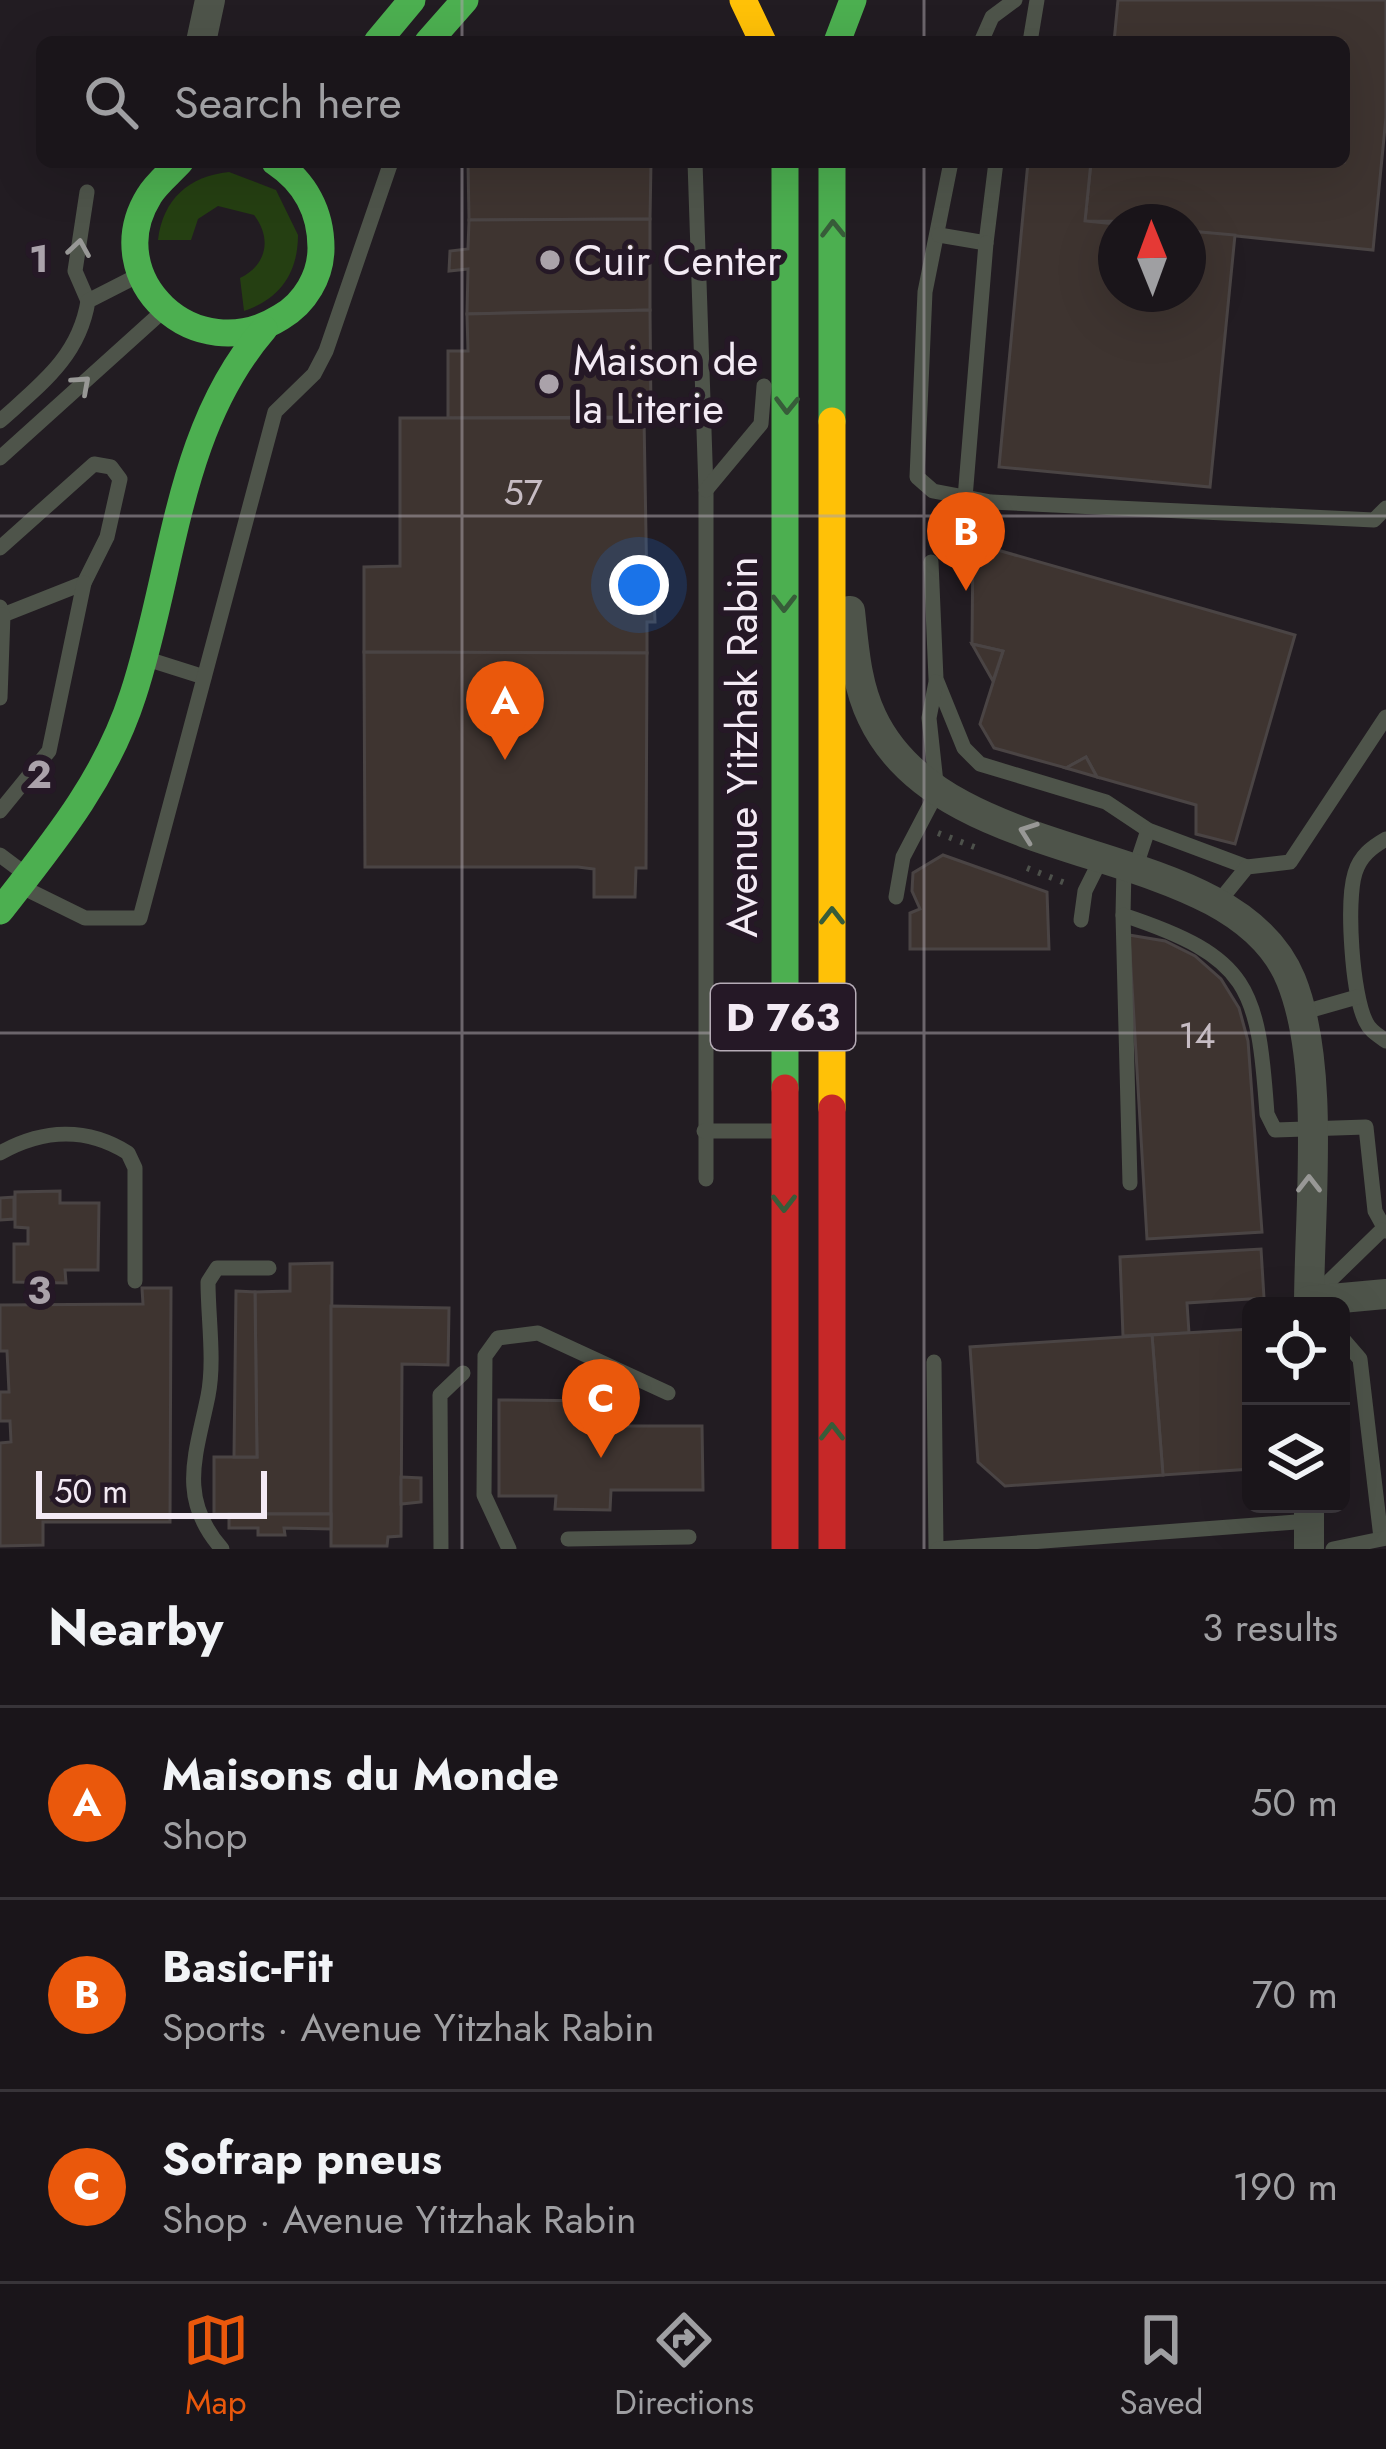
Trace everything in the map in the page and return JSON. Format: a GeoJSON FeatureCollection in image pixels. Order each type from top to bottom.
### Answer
{"type":"FeatureCollection","features":[{"type":"Feature","properties":{"kind":"main road"},"geometry":{"type":"LineString","coordinates":[[382,36],[412,0]]}},
{"type":"Feature","properties":{"kind":"main road"},"geometry":{"type":"LineString","coordinates":[[433,36],[465,0]]}},
{"type":"Feature","properties":{"kind":"main road"},"geometry":{"type":"LineString","coordinates":[[743,0],[760,36]]}},
{"type":"Feature","properties":{"kind":"main road"},"geometry":{"type":"LineString","coordinates":[[839,36],[853,0]]}},
{"type":"Feature","properties":{"kind":"main road"},"geometry":{"type":"LineString","coordinates":[[167,168],[138,215],[135,256],[140,275],[164,311],[195,331],[242,335],[264,329]]}},
{"type":"Feature","properties":{"kind":"main road"},"geometry":{"type":"LineString","coordinates":[[0,911],[20,878],[93,790],[133,697],[202,423],[231,367],[264,329],[302,300],[321,256],[321,228],[312,200],[281,168]]}},
{"type":"Feature","properties":{"kind":"main road"},"geometry":{"type":"LineString","coordinates":[[312,200],[320,168]]}},
{"type":"Feature","properties":{"kind":"main road","name":"Avenue Yitzhak Rabin"},"geometry":{"type":"LineString","coordinates":[[782,1541],[784,168]]}},
{"type":"Feature","properties":{"kind":"main road","name":"D 763"},"geometry":{"type":"LineString","coordinates":[[832,168],[832,1549]]}},
{"type":"Feature","properties":{"kind":"main road"},"geometry":{"type":"LineString","coordinates":[[195,331],[202,423]]}},
{"type":"Feature","properties":{"kind":"street"},"geometry":{"type":"LineString","coordinates":[[202,36],[210,0]]}},
{"type":"Feature","properties":{"kind":"street"},"geometry":{"type":"LineString","coordinates":[[832,498],[861,691],[887,743],[937,792],[970,811],[1217,904],[1268,945],[1290,976],[1310,1066],[1310,1297]]}},
{"type":"Feature","properties":{"kind":"street"},"geometry":{"type":"LineString","coordinates":[[1350,1299],[1386,1294]]}},
{"type":"Feature","properties":{"kind":"lane"},"geometry":{"type":"LineString","coordinates":[[984,36],[992,16],[1015,0]]}},
{"type":"Feature","properties":{"kind":"lane"},"geometry":{"type":"LineString","coordinates":[[1031,36],[1037,0]]}},
{"type":"Feature","properties":{"kind":"lane"},"geometry":{"type":"LineString","coordinates":[[0,855],[20,878],[85,918],[140,918],[274,412],[314,374],[358,269],[389,168]]}},
{"type":"Feature","properties":{"kind":"lane"},"geometry":{"type":"LineString","coordinates":[[694,168],[706,490],[706,1179]]}},
{"type":"Feature","properties":{"kind":"lane"},"geometry":{"type":"LineString","coordinates":[[767,353],[783,168]]}},
{"type":"Feature","properties":{"kind":"lane"},"geometry":{"type":"LineString","coordinates":[[950,168],[925,292],[917,477],[933,491],[965,498],[1374,520],[1386,508]]}},
{"type":"Feature","properties":{"kind":"lane"},"geometry":{"type":"LineString","coordinates":[[965,498],[995,168]]}},
{"type":"Feature","properties":{"kind":"lane"},"geometry":{"type":"LineString","coordinates":[[0,421],[61,367],[83,329],[88,301],[75,271],[88,192]]}},
{"type":"Feature","properties":{"kind":"lane"},"geometry":{"type":"LineString","coordinates":[[939,235],[986,243]]}},
{"type":"Feature","properties":{"kind":"lane"},"geometry":{"type":"LineString","coordinates":[[321,256],[358,269]]}},
{"type":"Feature","properties":{"kind":"lane"},"geometry":{"type":"LineString","coordinates":[[88,301],[140,275]]}},
{"type":"Feature","properties":{"kind":"lane"},"geometry":{"type":"LineString","coordinates":[[0,458],[164,311]]}},
{"type":"Feature","properties":{"kind":"lane"},"geometry":{"type":"LineString","coordinates":[[706,490],[760,424],[765,376]]}},
{"type":"Feature","properties":{"kind":"lane"},"geometry":{"type":"LineString","coordinates":[[0,548],[94,464],[111,467],[120,479],[106,537],[84,583],[49,751],[0,811]]}},
{"type":"Feature","properties":{"kind":"lane"},"geometry":{"type":"LineString","coordinates":[[896,897],[903,857],[937,792],[929,718],[936,679],[931,562]]}},
{"type":"Feature","properties":{"kind":"lane"},"geometry":{"type":"LineString","coordinates":[[0,698],[2,611],[84,583]]}},
{"type":"Feature","properties":{"kind":"lane"},"geometry":{"type":"LineString","coordinates":[[143,658],[203,677]]}},
{"type":"Feature","properties":{"kind":"lane"},"geometry":{"type":"LineString","coordinates":[[936,679],[964,748],[980,764],[1106,802],[1148,830],[1247,867],[1290,862],[1386,717]]}},
{"type":"Feature","properties":{"kind":"lane"},"geometry":{"type":"LineString","coordinates":[[1081,920],[1085,892],[1120,866],[1148,830]]}},
{"type":"Feature","properties":{"kind":"lane"},"geometry":{"type":"LineString","coordinates":[[1386,839],[1369,849],[1355,870],[1357,997],[1367,1028],[1386,1041]]}},
{"type":"Feature","properties":{"kind":"lane"},"geometry":{"type":"LineString","coordinates":[[1120,866],[1130,1183]]}},
{"type":"Feature","properties":{"kind":"lane"},"geometry":{"type":"LineString","coordinates":[[1217,904],[1247,867]]}},
{"type":"Feature","properties":{"kind":"lane"},"geometry":{"type":"LineString","coordinates":[[1123,915],[1175,932],[1237,975],[1253,1005],[1262,1038],[1267,1114],[1275,1130],[1310,1133],[1366,1126],[1375,1211],[1384,1230],[1317,1297]]}},
{"type":"Feature","properties":{"kind":"lane"},"geometry":{"type":"LineString","coordinates":[[1301,1012],[1357,997]]}},
{"type":"Feature","properties":{"kind":"lane"},"geometry":{"type":"LineString","coordinates":[[704,1131],[783,1131]]}},
{"type":"Feature","properties":{"kind":"lane"},"geometry":{"type":"LineString","coordinates":[[0,1153],[49,1134],[85,1133],[128,1154],[135,1168],[135,1281]]}},
{"type":"Feature","properties":{"kind":"lane"},"geometry":{"type":"LineString","coordinates":[[222,1549],[202,1527],[195,1503],[195,1434],[208,1395],[208,1282],[218,1268],[269,1268]]}},
{"type":"Feature","properties":{"kind":"lane"},"geometry":{"type":"LineString","coordinates":[[508,1549],[484,1495],[485,1356],[498,1338],[538,1333],[668,1393]]}},
{"type":"Feature","properties":{"kind":"lane"},"geometry":{"type":"LineString","coordinates":[[1334,1549],[1383,1538],[1360,1358],[1350,1347]]}},
{"type":"Feature","properties":{"kind":"lane"},"geometry":{"type":"LineString","coordinates":[[934,1362],[937,1549],[1101,1543],[1309,1525]]}},
{"type":"Feature","properties":{"kind":"lane"},"geometry":{"type":"LineString","coordinates":[[441,1549],[440,1395],[463,1372]]}},
{"type":"Feature","properties":{"kind":"lane"},"geometry":{"type":"LineString","coordinates":[[568,1539],[622,1544],[689,1537]]}},
{"type":"Feature","properties":{"kind":"green space"},"geometry":{"type":"Polygon","coordinates":[[[229,172],[276,190],[298,235],[295,261],[284,283],[268,299],[244,311],[240,278],[256,266],[265,242],[254,215],[218,206],[198,219],[191,240],[158,240],[166,213],[180,192],[202,179],[229,172]]]}},
{"type":"Feature","properties":{"kind":"building"},"geometry":{"type":"Polygon","coordinates":[[[1118,0],[1386,0],[1386,117],[1373,250],[1206,233],[1206,204],[1098,204],[1098,221],[1085,221],[1090,168],[1350,168],[1350,36],[1115,36],[1118,0]]]}},
{"type":"Feature","properties":{"kind":"building"},"geometry":{"type":"Polygon","coordinates":[[[468,168],[651,168],[650,219],[469,220],[468,168]]]}},
{"type":"Feature","properties":{"kind":"building"},"geometry":{"type":"Polygon","coordinates":[[[1027,168],[1090,168],[1085,221],[1098,222],[1098,312],[1206,312],[1206,233],[1235,235],[1210,487],[999,467],[1027,168]]]}},
{"type":"Feature","properties":{"kind":"building","name":"Cuir Center"},"geometry":{"type":"Polygon","coordinates":[[[650,219],[650,310],[467,314],[468,269],[449,271],[450,251],[468,249],[469,220],[650,219]]]}},
{"type":"Feature","properties":{"kind":"building","name":"Maison de la Literie"},"geometry":{"type":"Polygon","coordinates":[[[650,310],[651,417],[448,418],[448,351],[468,351],[467,314],[650,310]]]}},
{"type":"Feature","properties":{"kind":"building"},"geometry":{"type":"Polygon","coordinates":[[[400,418],[644,418],[647,594],[654,593],[655,622],[647,622],[647,653],[364,652],[364,567],[400,566],[400,418]]]}},
{"type":"Feature","properties":{"kind":"building"},"geometry":{"type":"Polygon","coordinates":[[[973,543],[1295,635],[1235,844],[1196,834],[1196,805],[1097,777],[1086,757],[1066,768],[994,748],[980,724],[1003,651],[972,644],[973,543]]]}},
{"type":"Feature","properties":{"kind":"building"},"geometry":{"type":"Polygon","coordinates":[[[972,644],[1003,651],[993,681],[972,644]]]}},
{"type":"Feature","properties":{"kind":"building"},"geometry":{"type":"Polygon","coordinates":[[[364,652],[647,653],[646,868],[636,868],[635,897],[594,897],[594,869],[578,867],[365,867],[364,652]]]}},
{"type":"Feature","properties":{"kind":"building"},"geometry":{"type":"Polygon","coordinates":[[[1086,757],[1097,777],[1066,768],[1086,757]]]}},
{"type":"Feature","properties":{"kind":"building"},"geometry":{"type":"Polygon","coordinates":[[[943,855],[1047,892],[1049,949],[910,949],[910,913],[920,909],[912,891],[913,873],[943,855]]]}},
{"type":"Feature","properties":{"kind":"building"},"geometry":{"type":"Polygon","coordinates":[[[1129,935],[1165,941],[1195,956],[1221,979],[1239,1008],[1248,1041],[1262,1232],[1147,1239],[1129,935]]]}},
{"type":"Feature","properties":{"kind":"building"},"geometry":{"type":"Polygon","coordinates":[[[60,1191],[60,1203],[99,1203],[98,1270],[65,1270],[66,1283],[14,1282],[14,1244],[28,1244],[28,1228],[15,1227],[15,1192],[60,1191]]]}},
{"type":"Feature","properties":{"kind":"building"},"geometry":{"type":"Polygon","coordinates":[[[14,1197],[14,1219],[0,1220],[0,1198],[14,1197]]]}},
{"type":"Feature","properties":{"kind":"building"},"geometry":{"type":"Polygon","coordinates":[[[1261,1249],[1264,1297],[1187,1303],[1189,1333],[1123,1336],[1120,1257],[1261,1249]]]}},
{"type":"Feature","properties":{"kind":"building"},"geometry":{"type":"Polygon","coordinates":[[[332,1263],[331,1514],[214,1514],[214,1457],[257,1457],[255,1292],[290,1291],[290,1264],[332,1263]]]}},
{"type":"Feature","properties":{"kind":"building"},"geometry":{"type":"Polygon","coordinates":[[[142,1288],[171,1288],[170,1522],[43,1522],[43,1545],[0,1546],[0,1443],[11,1442],[10,1421],[0,1421],[0,1392],[9,1392],[7,1351],[0,1351],[0,1305],[143,1304],[142,1288]]]}},
{"type":"Feature","properties":{"kind":"building"},"geometry":{"type":"Polygon","coordinates":[[[236,1291],[255,1292],[257,1457],[234,1457],[236,1291]]]}},
{"type":"Feature","properties":{"kind":"building"},"geometry":{"type":"Polygon","coordinates":[[[331,1306],[449,1308],[448,1365],[402,1364],[401,1536],[388,1537],[387,1546],[331,1546],[331,1306]]]}},
{"type":"Feature","properties":{"kind":"building"},"geometry":{"type":"Polygon","coordinates":[[[1242,1330],[1242,1470],[1163,1475],[1152,1335],[1242,1330]]]}},
{"type":"Feature","properties":{"kind":"building"},"geometry":{"type":"Polygon","coordinates":[[[1152,1335],[1163,1475],[1005,1486],[978,1462],[970,1347],[1152,1335]]]}},
{"type":"Feature","properties":{"kind":"building"},"geometry":{"type":"Polygon","coordinates":[[[499,1400],[609,1401],[609,1426],[702,1426],[703,1490],[611,1490],[610,1510],[555,1509],[556,1496],[499,1496],[499,1400]]]}},
{"type":"Feature","properties":{"kind":"building"},"geometry":{"type":"Polygon","coordinates":[[[401,1477],[421,1478],[421,1502],[401,1504],[401,1477]]]}},
{"type":"Feature","properties":{"kind":"building"},"geometry":{"type":"Polygon","coordinates":[[[229,1514],[331,1514],[331,1529],[284,1528],[285,1535],[258,1535],[258,1528],[229,1528],[229,1514]]]}},
{"type":"Feature","properties":{"kind":"traffic: fast"},"geometry":{"type":"LineString","coordinates":[[382,36],[412,0]]}},
{"type":"Feature","properties":{"kind":"traffic: fast"},"geometry":{"type":"LineString","coordinates":[[433,36],[465,0]]}},
{"type":"Feature","properties":{"kind":"traffic: fast"},"geometry":{"type":"LineString","coordinates":[[839,36],[853,0]]}},
{"type":"Feature","properties":{"kind":"traffic: fast"},"geometry":{"type":"LineString","coordinates":[[174,168],[149,196],[137,227],[136,257],[146,285],[164,307],[188,324],[217,332],[249,331],[281,317],[315,278],[321,248],[314,210],[303,189],[282,168]]}},
{"type":"Feature","properties":{"kind":"traffic: fast"},"geometry":{"type":"LineString","coordinates":[[785,168],[785,1088]]}},
{"type":"Feature","properties":{"kind":"traffic: fast"},"geometry":{"type":"LineString","coordinates":[[832,168],[832,421]]}},
{"type":"Feature","properties":{"kind":"traffic: fast"},"geometry":{"type":"LineString","coordinates":[[0,911],[77,809],[122,726],[147,648],[195,457],[235,369],[264,329]]}},
{"type":"Feature","properties":{"kind":"traffic: slow"},"geometry":{"type":"LineString","coordinates":[[743,0],[760,36]]}},
{"type":"Feature","properties":{"kind":"traffic: slow"},"geometry":{"type":"LineString","coordinates":[[832,421],[832,1108]]}},
{"type":"Feature","properties":{"kind":"traffic: jam"},"geometry":{"type":"LineString","coordinates":[[785,1088],[785,1549]]}},
{"type":"Feature","properties":{"kind":"traffic: jam"},"geometry":{"type":"LineString","coordinates":[[832,1108],[832,1549]]}},
{"type":"Feature","properties":{"kind":"place","name":"Cuir Center"},"geometry":{"type":"Point","coordinates":[550,260]}},
{"type":"Feature","properties":{"kind":"place","name":"Maison de la Literie"},"geometry":{"type":"Point","coordinates":[549,384]}},
{"type":"Feature","properties":{"kind":"place","name":"Basic-Fit"},"geometry":{"type":"Point","coordinates":[966,591]}},
{"type":"Feature","properties":{"kind":"place","name":"Maisons du Monde"},"geometry":{"type":"Point","coordinates":[505,760]}},
{"type":"Feature","properties":{"kind":"place","name":"Sofrap pneus"},"geometry":{"type":"Point","coordinates":[601,1458]}}]}
